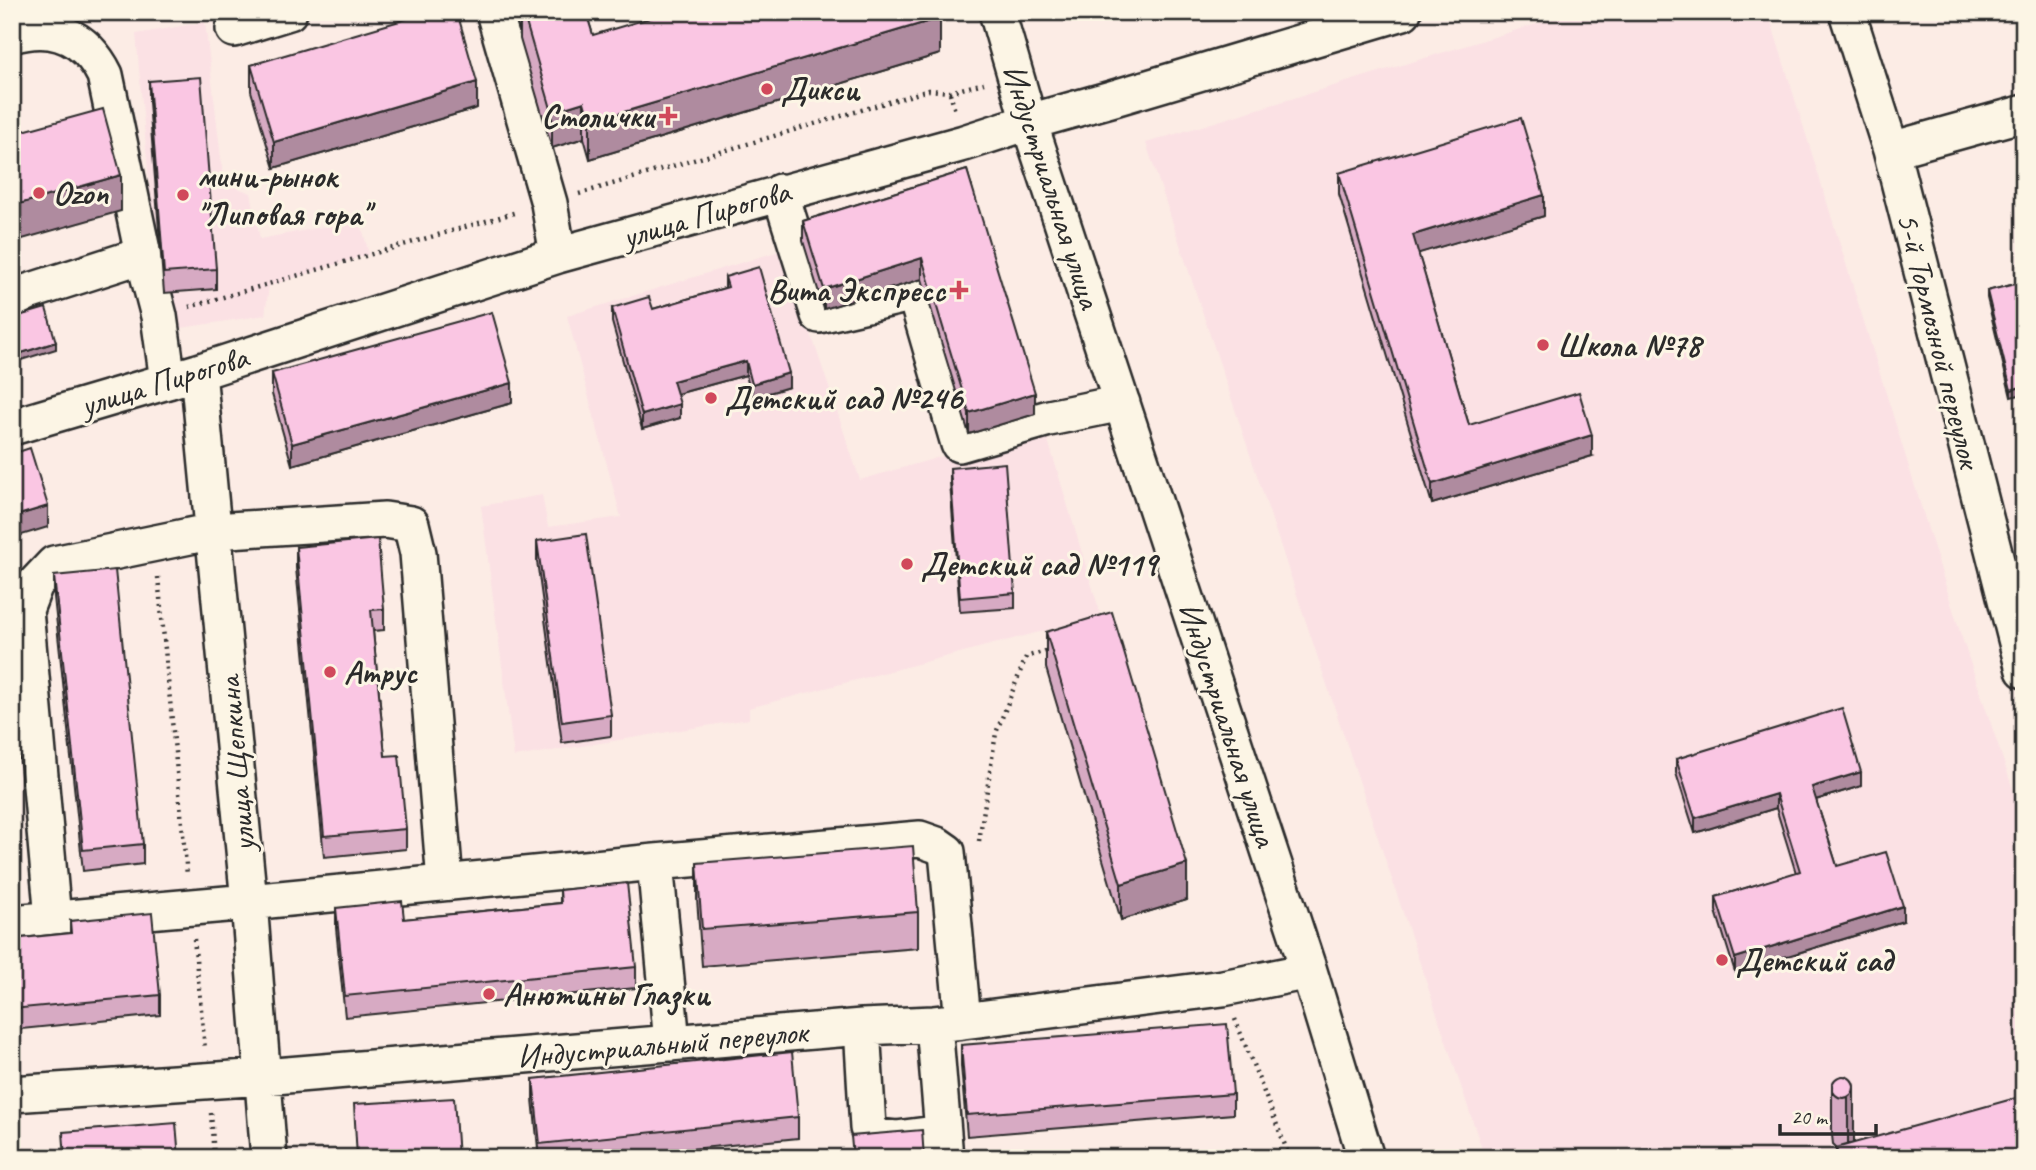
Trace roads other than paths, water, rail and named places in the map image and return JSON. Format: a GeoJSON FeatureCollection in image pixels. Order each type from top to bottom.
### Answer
{"type":"FeatureCollection","features":[{"type":"Feature","properties":{"kind":"street"},"geometry":{"type":"LineString","coordinates":[[234,29],[289,12]]}},
{"type":"Feature","properties":{"kind":"street","name":"Индустриальная улица"},"geometry":{"type":"LineString","coordinates":[[997,12],[1029,121],[1309,971],[1366,1158]]}},
{"type":"Feature","properties":{"kind":"street","name":"улица Пирогова"},"geometry":{"type":"LineString","coordinates":[[12,427],[183,376],[558,255],[964,143],[1029,121],[1403,12]]}},
{"type":"Feature","properties":{"kind":"street","name":"5-й Тормозной переулок"},"geometry":{"type":"LineString","coordinates":[[1847,12],[1891,150],[2024,670]]}},
{"type":"Feature","properties":{"kind":"street"},"geometry":{"type":"LineString","coordinates":[[534,22],[497,22],[548,203],[558,255]]}},
{"type":"Feature","properties":{"kind":"street","name":"улица Щепкина"},"geometry":{"type":"LineString","coordinates":[[12,35],[40,29],[58,32],[84,45],[97,59],[105,75],[143,255],[159,316],[183,376],[214,531],[249,902],[269,1158]]}},
{"type":"Feature","properties":{"kind":"street"},"geometry":{"type":"LineString","coordinates":[[1891,150],[2024,113]]}},
{"type":"Feature","properties":{"kind":"street"},"geometry":{"type":"LineString","coordinates":[[780,192],[819,315],[915,293],[959,444],[1049,418],[1122,403]]}},
{"type":"Feature","properties":{"kind":"street"},"geometry":{"type":"LineString","coordinates":[[12,300],[28,292],[143,255]]}},
{"type":"Feature","properties":{"kind":"street"},"geometry":{"type":"LineString","coordinates":[[53,919],[25,610],[35,584],[54,564],[214,531],[385,520],[411,524],[418,553],[446,882]]}},
{"type":"Feature","properties":{"kind":"street"},"geometry":{"type":"LineString","coordinates":[[12,923],[920,839],[937,845],[947,852],[948,1022],[944,1146],[878,1137],[868,1128],[862,1027]]}},
{"type":"Feature","properties":{"kind":"street"},"geometry":{"type":"LineString","coordinates":[[655,862],[672,1043]]}},
{"type":"Feature","properties":{"kind":"street","name":"Индустриальный переулок"},"geometry":{"type":"LineString","coordinates":[[12,1094],[263,1077],[948,1022],[1223,988],[1309,971]]}},
{"type":"Feature","properties":{"kind":"place","name":"Дикси"},"geometry":{"type":"Point","coordinates":[767,89]}},
{"type":"Feature","properties":{"kind":"place","name":"Столички"},"geometry":{"type":"Point","coordinates":[668,116]}},
{"type":"Feature","properties":{"kind":"place","name":"Ozon"},"geometry":{"type":"Point","coordinates":[39,193]}},
{"type":"Feature","properties":{"kind":"place","name":"мини-рынок \"Липовая гора\""},"geometry":{"type":"Point","coordinates":[183,195]}},
{"type":"Feature","properties":{"kind":"place","name":"Вита Экспресс"},"geometry":{"type":"Point","coordinates":[959,290]}},
{"type":"Feature","properties":{"kind":"place","name":"Школа №78"},"geometry":{"type":"Point","coordinates":[1543,345]}},
{"type":"Feature","properties":{"kind":"place","name":"Детский сад №246"},"geometry":{"type":"Point","coordinates":[711,398]}},
{"type":"Feature","properties":{"kind":"place","name":"Детский сад №119"},"geometry":{"type":"Point","coordinates":[907,564]}},
{"type":"Feature","properties":{"kind":"place","name":"Атрус"},"geometry":{"type":"Point","coordinates":[330,672]}},
{"type":"Feature","properties":{"kind":"place","name":"Детский сад"},"geometry":{"type":"Point","coordinates":[1722,960]}},
{"type":"Feature","properties":{"kind":"place","name":"Анютины Глазки"},"geometry":{"type":"Point","coordinates":[489,994]}}]}
